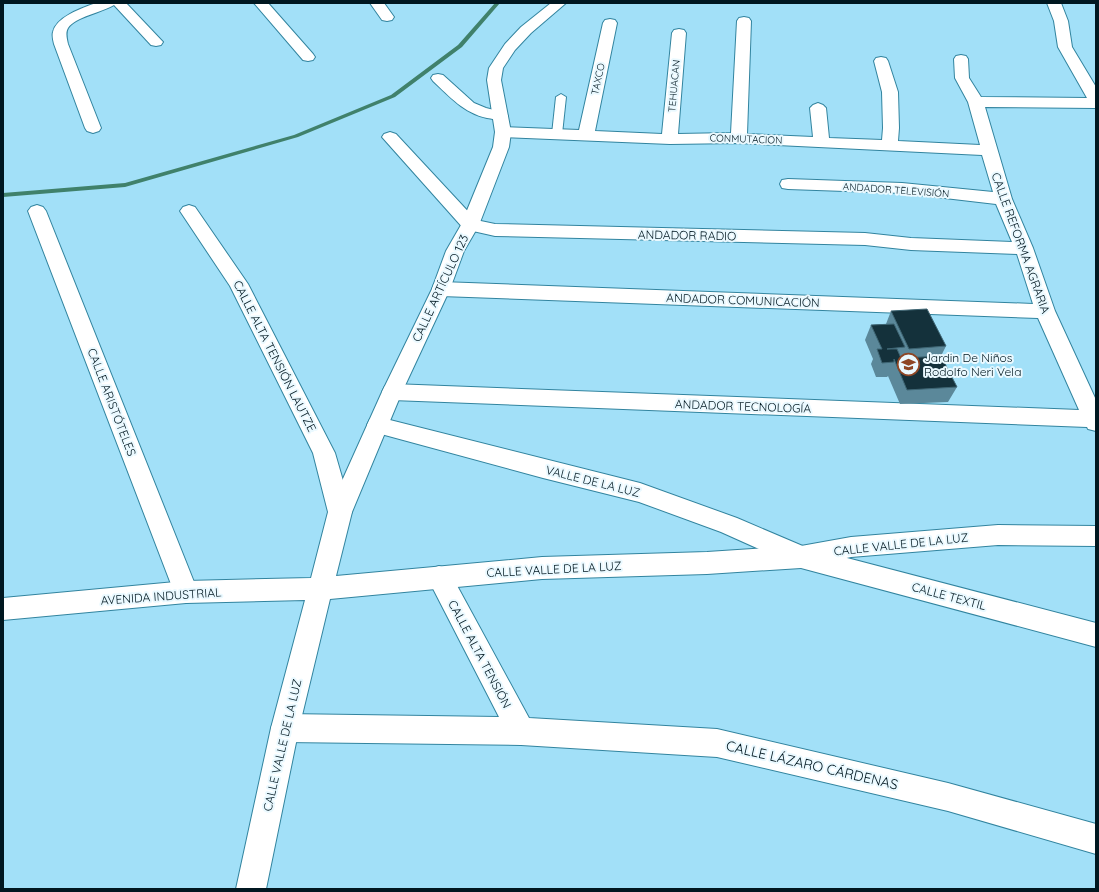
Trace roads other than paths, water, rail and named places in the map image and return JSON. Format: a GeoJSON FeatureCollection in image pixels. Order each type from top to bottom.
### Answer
{"type":"FeatureCollection","features":[{"type":"Feature","properties":{"kind":"street"},"geometry":{"type":"LineString","coordinates":[[93,128],[61,44],[59,33],[62,25],[84,12],[108,3]]}},
{"type":"Feature","properties":{"kind":"street"},"geometry":{"type":"LineString","coordinates":[[119,3],[156,42]]}},
{"type":"Feature","properties":{"kind":"street"},"geometry":{"type":"LineString","coordinates":[[261,3],[308,57]]}},
{"type":"Feature","properties":{"kind":"street"},"geometry":{"type":"LineString","coordinates":[[377,3],[387,17]]}},
{"type":"Feature","properties":{"kind":"street","name":"CALLE ARTÍCULO 123"},"geometry":{"type":"LineString","coordinates":[[319,589],[340,512],[392,392],[441,289],[455,251],[470,225],[501,147],[502,124],[494,80],[496,68],[510,47],[526,30],[559,3]]}},
{"type":"Feature","properties":{"kind":"street"},"geometry":{"type":"LineString","coordinates":[[1054,3],[1061,21],[1065,47],[1096,100]]}},
{"type":"Feature","properties":{"kind":"street"},"geometry":{"type":"LineString","coordinates":[[739,138],[744,21]]}},
{"type":"Feature","properties":{"kind":"street","name":"TAXCO"},"geometry":{"type":"LineString","coordinates":[[586,135],[610,23]]}},
{"type":"Feature","properties":{"kind":"street","name":"TEHUACAN"},"geometry":{"type":"LineString","coordinates":[[670,138],[679,33]]}},
{"type":"Feature","properties":{"kind":"street","name":"CALLE REFORMA AGRARIA"},"geometry":{"type":"LineString","coordinates":[[961,59],[962,78],[976,102],[1003,199],[1024,248],[1045,311],[1095,421]]}},
{"type":"Feature","properties":{"kind":"street"},"geometry":{"type":"LineString","coordinates":[[881,61],[890,92],[891,128],[889,145]]}},
{"type":"Feature","properties":{"kind":"street","name":"CONMUTACION"},"geometry":{"type":"LineString","coordinates":[[438,78],[469,106],[502,124],[557,134],[670,138],[739,138],[989,150]]}},
{"type":"Feature","properties":{"kind":"street"},"geometry":{"type":"LineString","coordinates":[[976,102],[1096,103]]}},
{"type":"Feature","properties":{"kind":"street"},"geometry":{"type":"LineString","coordinates":[[818,108],[822,142]]}},
{"type":"Feature","properties":{"kind":"street"},"geometry":{"type":"LineString","coordinates":[[390,137],[470,225]]}},
{"type":"Feature","properties":{"kind":"street","name":"ANDADOR TELEVISIÓN"},"geometry":{"type":"LineString","coordinates":[[788,184],[902,188],[1003,199]]}},
{"type":"Feature","properties":{"kind":"street","name":"CALLE ARISTÓTELES"},"geometry":{"type":"LineString","coordinates":[[37,211],[186,592]]}},
{"type":"Feature","properties":{"kind":"street","name":"CALLE ALTA TENSIÓN LAUTZE"},"geometry":{"type":"LineString","coordinates":[[189,211],[239,284],[324,453],[340,512]]}},
{"type":"Feature","properties":{"kind":"street","name":"ANDADOR RADIO"},"geometry":{"type":"LineString","coordinates":[[470,225],[495,230],[865,239],[911,244],[1024,248]]}},
{"type":"Feature","properties":{"kind":"street","name":"ANDADOR COMUNICACIÓN"},"geometry":{"type":"LineString","coordinates":[[441,289],[1045,311]]}},
{"type":"Feature","properties":{"kind":"street","name":"ANDADOR TECNOLOGÍA"},"geometry":{"type":"LineString","coordinates":[[392,392],[1095,421]]}},
{"type":"Feature","properties":{"kind":"street","name":"VALLE DE LA LUZ"},"geometry":{"type":"LineString","coordinates":[[378,425],[640,493],[729,525],[802,557]]}},
{"type":"Feature","properties":{"kind":"street","name":"CALLE VALLE DE LA LUZ"},"geometry":{"type":"LineString","coordinates":[[251,889],[285,728],[319,589],[542,568],[707,563],[802,557],[851,547],[998,535],[1096,536]]}},
{"type":"Feature","properties":{"kind":"street","name":"CALLE TEXTIL"},"geometry":{"type":"LineString","coordinates":[[802,557],[1096,635]]}},
{"type":"Feature","properties":{"kind":"street","name":"CALLE ALTA TENSIÓN"},"geometry":{"type":"LineString","coordinates":[[439,577],[521,731]]}},
{"type":"Feature","properties":{"kind":"street","name":"AVENIDA INDUSTRIAL"},"geometry":{"type":"LineString","coordinates":[[3,609],[186,592],[319,589]]}},
{"type":"Feature","properties":{"kind":"street","name":"CALLE LÁZARO CÁRDENAS"},"geometry":{"type":"LineString","coordinates":[[285,728],[521,731],[716,743],[948,797],[1096,840]]}},
{"type":"Feature","properties":{"kind":"lane"},"geometry":{"type":"LineString","coordinates":[[557,134],[561,97]]}},
{"type":"Feature","properties":{"kind":"waterway"},"geometry":{"type":"LineString","coordinates":[[3,195],[125,185],[296,136],[393,96],[460,46],[498,3]]}},
{"type":"Feature","properties":{"kind":"place","name":"Jardin De Niños Rodolfo Neri Vela"},"geometry":{"type":"Point","coordinates":[909,364]}}]}
